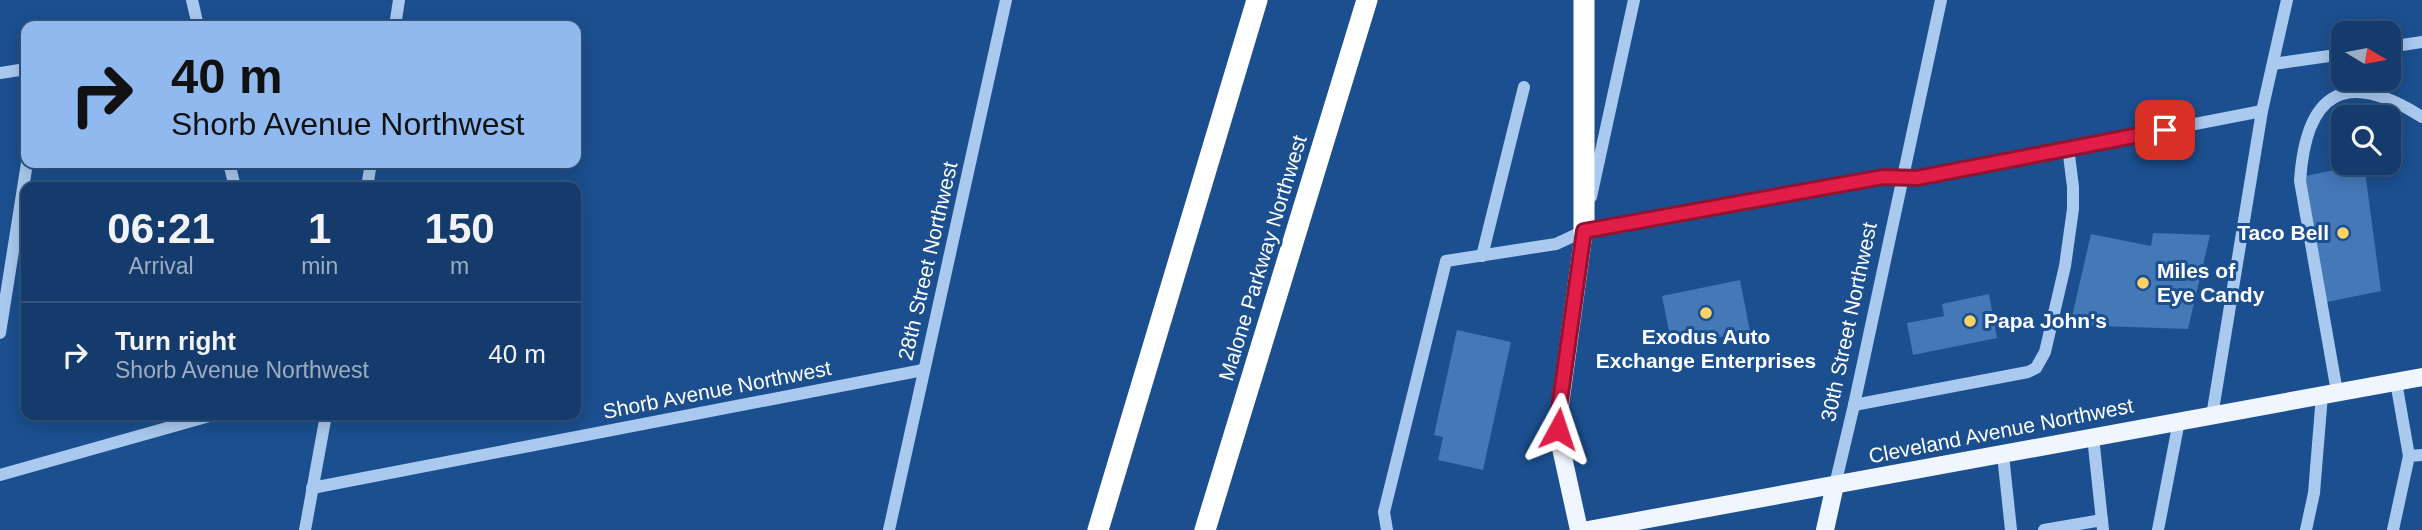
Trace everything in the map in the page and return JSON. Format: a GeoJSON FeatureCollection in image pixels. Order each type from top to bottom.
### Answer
{"type":"FeatureCollection","features":[{"type":"Feature","properties":{"kind":"highway"},"geometry":{"type":"LineString","coordinates":[[1098,530],[1257,0]]}},
{"type":"Feature","properties":{"kind":"highway","name":"Malone Parkway Northwest"},"geometry":{"type":"LineString","coordinates":[[1205,530],[1367,0]]}},
{"type":"Feature","properties":{"kind":"highway"},"geometry":{"type":"LineString","coordinates":[[1584,0],[1584,231]]}},
{"type":"Feature","properties":{"kind":"main road"},"geometry":{"type":"LineString","coordinates":[[1579,530],[1558,429],[1584,231]]}},
{"type":"Feature","properties":{"kind":"main road","name":"Cleveland Avenue Northwest"},"geometry":{"type":"LineString","coordinates":[[1588,530],[2422,377]]}},
{"type":"Feature","properties":{"kind":"main road","name":"30th Street Northwest"},"geometry":{"type":"LineString","coordinates":[[1825,530],[1835,485]]}},
{"type":"Feature","properties":{"kind":"street"},"geometry":{"type":"LineString","coordinates":[[192,0],[197,21]]}},
{"type":"Feature","properties":{"kind":"street"},"geometry":{"type":"LineString","coordinates":[[396,21],[399,0]]}},
{"type":"Feature","properties":{"kind":"street","name":"28th Street Northwest"},"geometry":{"type":"LineString","coordinates":[[889,530],[1006,0]]}},
{"type":"Feature","properties":{"kind":"street"},"geometry":{"type":"LineString","coordinates":[[1584,231],[1634,0]]}},
{"type":"Feature","properties":{"kind":"street","name":"30th Street Northwest"},"geometry":{"type":"LineString","coordinates":[[1835,485],[1941,0]]}},
{"type":"Feature","properties":{"kind":"street"},"geometry":{"type":"LineString","coordinates":[[2212,416],[2262,111],[2287,0]]}},
{"type":"Feature","properties":{"kind":"street"},"geometry":{"type":"LineString","coordinates":[[2401,45],[2422,42]]}},
{"type":"Feature","properties":{"kind":"street"},"geometry":{"type":"LineString","coordinates":[[2273,64],[2331,56]]}},
{"type":"Feature","properties":{"kind":"street"},"geometry":{"type":"LineString","coordinates":[[0,73],[21,71]]}},
{"type":"Feature","properties":{"kind":"street"},"geometry":{"type":"LineString","coordinates":[[1482,256],[1524,87]]}},
{"type":"Feature","properties":{"kind":"street"},"geometry":{"type":"LineString","coordinates":[[2306,530],[2330,393],[2300,181],[2308,134],[2322,105],[2334,96],[2347,92],[2371,92],[2389,98],[2422,117]]}},
{"type":"Feature","properties":{"kind":"street"},"geometry":{"type":"LineString","coordinates":[[1387,530],[1384,512],[1446,261],[1556,244],[1584,231],[1883,177],[1917,178],[2262,111]]}},
{"type":"Feature","properties":{"kind":"street"},"geometry":{"type":"LineString","coordinates":[[1854,405],[2028,372],[2036,368],[2045,352],[2071,230],[2074,187],[2068,147]]}},
{"type":"Feature","properties":{"kind":"street"},"geometry":{"type":"LineString","coordinates":[[0,333],[21,201]]}},
{"type":"Feature","properties":{"kind":"street","name":"Shorb Avenue Northwest"},"geometry":{"type":"LineString","coordinates":[[312,488],[923,370]]}},
{"type":"Feature","properties":{"kind":"street"},"geometry":{"type":"LineString","coordinates":[[2393,530],[2415,456],[2396,382]]}},
{"type":"Feature","properties":{"kind":"street"},"geometry":{"type":"LineString","coordinates":[[0,475],[195,420]]}},
{"type":"Feature","properties":{"kind":"street"},"geometry":{"type":"LineString","coordinates":[[305,530],[325,420]]}},
{"type":"Feature","properties":{"kind":"street"},"geometry":{"type":"LineString","coordinates":[[2158,530],[2179,421]]}},
{"type":"Feature","properties":{"kind":"street"},"geometry":{"type":"LineString","coordinates":[[2053,529],[2102,525],[2093,437]]}},
{"type":"Feature","properties":{"kind":"street"},"geometry":{"type":"LineString","coordinates":[[2003,455],[2011,530]]}},
{"type":"Feature","properties":{"kind":"building","name":"Taco Bell"},"geometry":{"type":"Polygon","coordinates":[[[2331,171],[2331,175],[2365,175],[2381,291],[2322,303],[2305,176],[2331,171]]]}},
{"type":"Feature","properties":{"kind":"building"},"geometry":{"type":"Polygon","coordinates":[[[2153,233],[2210,235],[2188,329],[2070,325],[2091,234],[2151,246],[2153,233]]]}},
{"type":"Feature","properties":{"kind":"building","name":"Exodus Auto Exchange Enterprises"},"geometry":{"type":"Polygon","coordinates":[[[1740,280],[1750,331],[1715,338],[1714,334],[1671,342],[1662,296],[1740,280]]]}},
{"type":"Feature","properties":{"kind":"building"},"geometry":{"type":"Polygon","coordinates":[[[1989,294],[1997,338],[1913,355],[1907,323],[1944,316],[1942,304],[1989,294]]]}},
{"type":"Feature","properties":{"kind":"building"},"geometry":{"type":"Polygon","coordinates":[[[1457,330],[1511,342],[1483,470],[1438,460],[1443,437],[1434,435],[1457,330]]]}},
{"type":"Feature","properties":{"kind":"place","name":"Taco Bell"},"geometry":{"type":"Point","coordinates":[2343,233]}},
{"type":"Feature","properties":{"kind":"place","name":"Miles of Eye Candy"},"geometry":{"type":"Point","coordinates":[2143,283]}},
{"type":"Feature","properties":{"kind":"place","name":"Exodus Auto Exchange Enterprises"},"geometry":{"type":"Point","coordinates":[1706,313]}},
{"type":"Feature","properties":{"kind":"place","name":"Papa John's"},"geometry":{"type":"Point","coordinates":[1970,321]}},
{"type":"Feature","properties":{"kind":"route"},"geometry":{"type":"LineString","coordinates":[[1558,429],[1584,231],[1883,177],[1917,178],[2165,130]]}}]}
